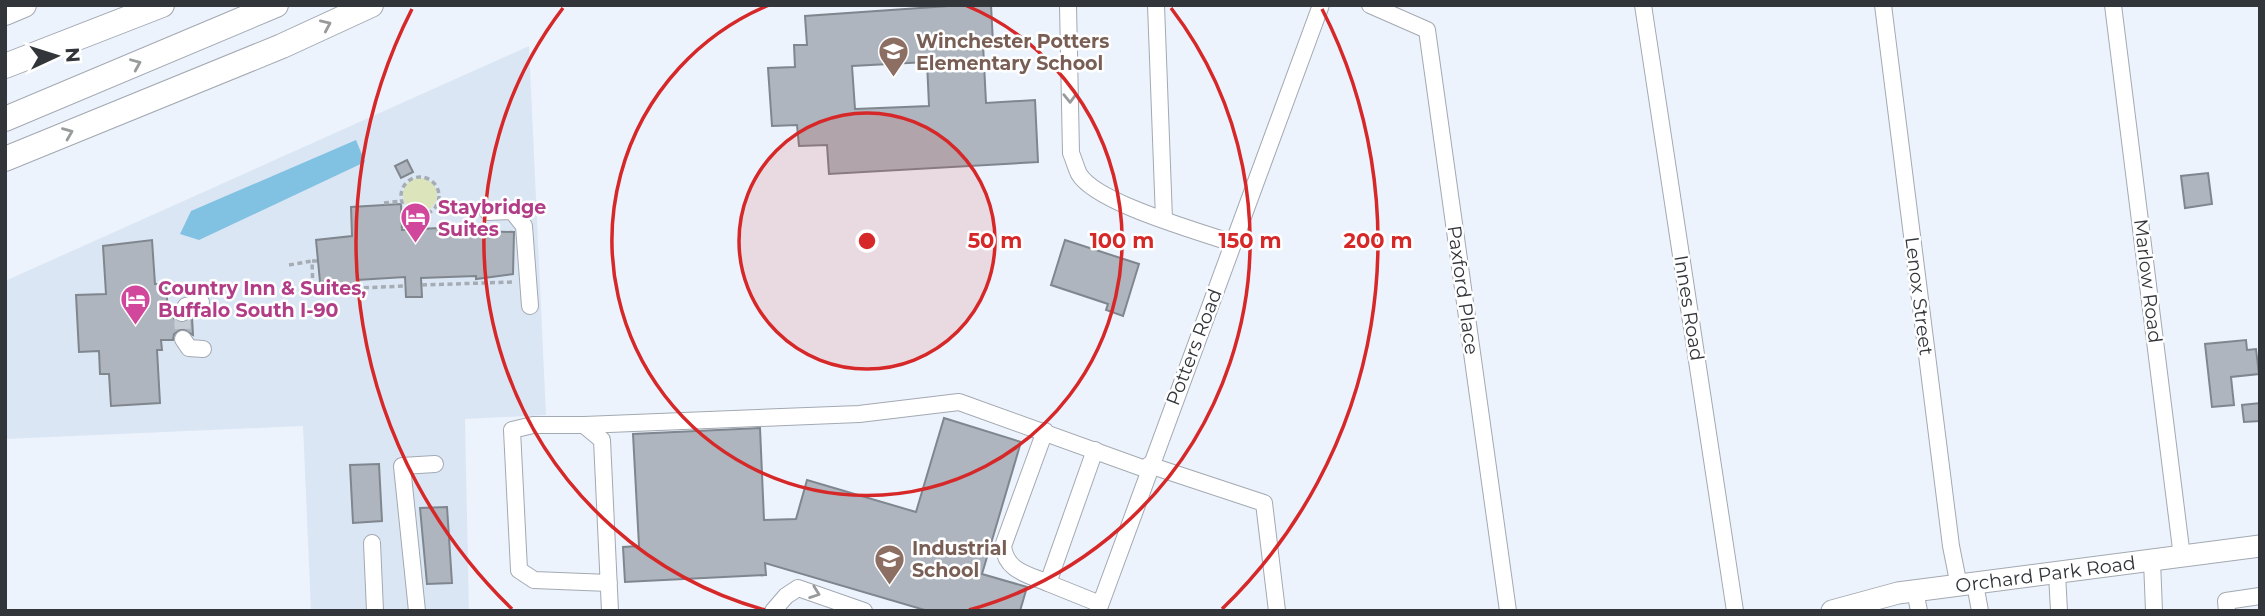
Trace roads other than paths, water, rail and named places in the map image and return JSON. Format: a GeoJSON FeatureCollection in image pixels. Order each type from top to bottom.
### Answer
{"type":"FeatureCollection","features":[{"type":"Feature","properties":{"kind":"highway"},"geometry":{"type":"LineString","coordinates":[[5,13],[24,5]]}},
{"type":"Feature","properties":{"kind":"highway"},"geometry":{"type":"LineString","coordinates":[[5,66],[162,5]]}},
{"type":"Feature","properties":{"kind":"highway"},"geometry":{"type":"LineString","coordinates":[[5,119],[276,5]]}},
{"type":"Feature","properties":{"kind":"highway"},"geometry":{"type":"LineString","coordinates":[[5,159],[282,46],[371,5]]}},
{"type":"Feature","properties":{"kind":"main road","name":"Orchard Park Road"},"geometry":{"type":"LineString","coordinates":[[1832,611],[1917,601],[1967,585],[2260,547]]}},
{"type":"Feature","properties":{"kind":"street"},"geometry":{"type":"LineString","coordinates":[[1069,5],[1071,153],[1079,175],[1115,201],[1232,243]]}},
{"type":"Feature","properties":{"kind":"street"},"geometry":{"type":"LineString","coordinates":[[1156,5],[1164,219]]}},
{"type":"Feature","properties":{"kind":"street","name":"Potters Road"},"geometry":{"type":"LineString","coordinates":[[1099,607],[1148,468],[1321,5]]}},
{"type":"Feature","properties":{"kind":"street","name":"Paxford Place"},"geometry":{"type":"LineString","coordinates":[[1370,5],[1427,30],[1508,611]]}},
{"type":"Feature","properties":{"kind":"street","name":"Innes Road"},"geometry":{"type":"LineString","coordinates":[[1643,5],[1735,611]]}},
{"type":"Feature","properties":{"kind":"street","name":"Lenox Street"},"geometry":{"type":"LineString","coordinates":[[1883,5],[1951,546],[1980,611]]}},
{"type":"Feature","properties":{"kind":"street","name":"Marlow Road"},"geometry":{"type":"LineString","coordinates":[[2113,5],[2182,557]]}},
{"type":"Feature","properties":{"kind":"street"},"geometry":{"type":"LineString","coordinates":[[488,212],[512,211],[524,226],[530,306]]}},
{"type":"Feature","properties":{"kind":"street"},"geometry":{"type":"LineString","coordinates":[[182,313],[186,306],[201,302]]}},
{"type":"Feature","properties":{"kind":"street"},"geometry":{"type":"LineString","coordinates":[[183,339],[189,348],[203,349]]}},
{"type":"Feature","properties":{"kind":"street"},"geometry":{"type":"LineString","coordinates":[[609,583],[534,580],[519,570],[512,430],[533,425],[859,414],[959,401],[1148,468],[1264,503],[1277,611]]}},
{"type":"Feature","properties":{"kind":"street"},"geometry":{"type":"LineString","coordinates":[[584,425],[602,440],[610,611]]}},
{"type":"Feature","properties":{"kind":"street"},"geometry":{"type":"LineString","coordinates":[[1045,431],[1003,546],[1005,560],[1013,569],[1099,607]]}},
{"type":"Feature","properties":{"kind":"street"},"geometry":{"type":"LineString","coordinates":[[1048,583],[1095,450]]}},
{"type":"Feature","properties":{"kind":"street"},"geometry":{"type":"LineString","coordinates":[[417,611],[402,466],[435,464]]}},
{"type":"Feature","properties":{"kind":"street"},"geometry":{"type":"LineString","coordinates":[[372,542],[375,611]]}},
{"type":"Feature","properties":{"kind":"street"},"geometry":{"type":"LineString","coordinates":[[2152,561],[2154,611]]}},
{"type":"Feature","properties":{"kind":"street"},"geometry":{"type":"LineString","coordinates":[[2057,574],[2059,611]]}},
{"type":"Feature","properties":{"kind":"street"},"geometry":{"type":"LineString","coordinates":[[773,611],[786,596],[799,588],[864,611]]}},
{"type":"Feature","properties":{"kind":"street"},"geometry":{"type":"LineString","coordinates":[[2228,611],[2226,601],[2260,596]]}},
{"type":"Feature","properties":{"kind":"water"},"geometry":{"type":"Polygon","coordinates":[[[356,140],[365,162],[199,240],[180,234],[191,211],[356,140]]]}},
{"type":"Feature","properties":{"kind":"tunnel"},"geometry":{"type":"LineString","coordinates":[[182,313],[183,339]]}},
{"type":"Feature","properties":{"kind":"place","name":"Winchester Potters Elementary School"},"geometry":{"type":"Point","coordinates":[893,79]}},
{"type":"Feature","properties":{"kind":"place","name":"Staybridge Suites"},"geometry":{"type":"Point","coordinates":[415,245]}},
{"type":"Feature","properties":{"kind":"place","name":"Country Inn & Suites, Buffalo South I-90"},"geometry":{"type":"Point","coordinates":[135,326]}},
{"type":"Feature","properties":{"kind":"place","name":"Industrial School"},"geometry":{"type":"Point","coordinates":[889,586]}}]}
